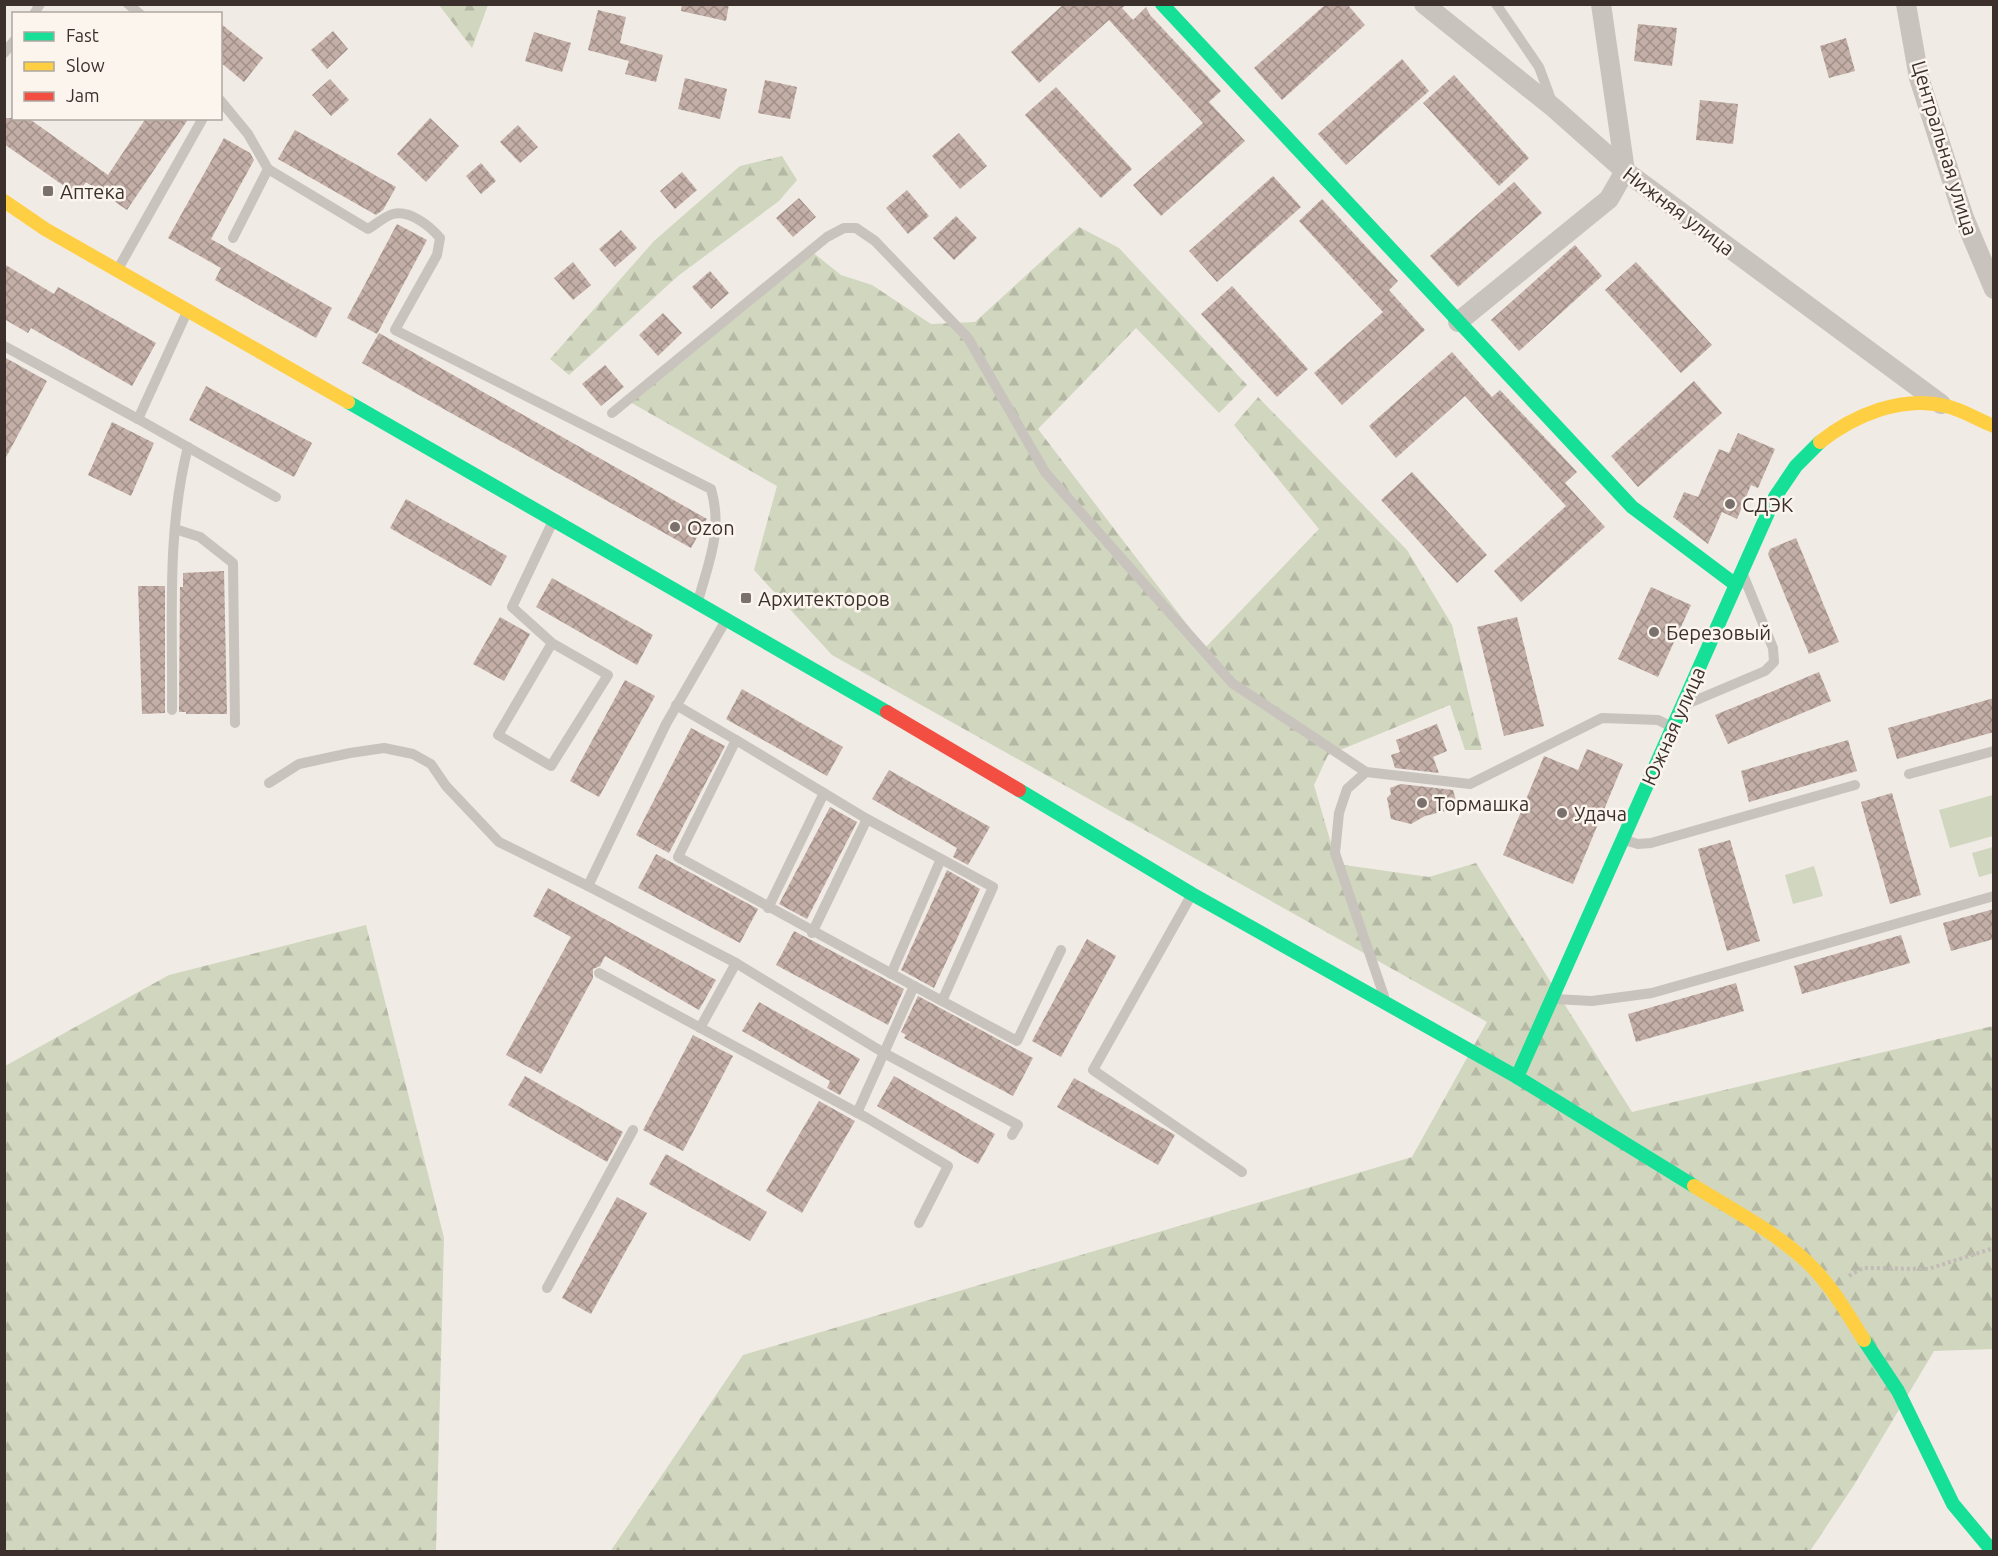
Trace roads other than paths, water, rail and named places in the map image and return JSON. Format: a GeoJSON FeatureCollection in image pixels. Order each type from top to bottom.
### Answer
{"type":"FeatureCollection","features":[{"type":"Feature","properties":{"kind":"street"},"geometry":{"type":"LineString","coordinates":[[1162,4],[1632,507],[1736,585]]}},
{"type":"Feature","properties":{"kind":"street"},"geometry":{"type":"LineString","coordinates":[[1458,322],[1609,199],[1625,171],[1601,4]]}},
{"type":"Feature","properties":{"kind":"street","name":"Центральная улица"},"geometry":{"type":"LineString","coordinates":[[1906,4],[1919,78],[1964,218],[1994,289]]}},
{"type":"Feature","properties":{"kind":"street","name":"Нижняя улица"},"geometry":{"type":"LineString","coordinates":[[1429,7],[1554,108],[1625,171],[1944,405]]}},
{"type":"Feature","properties":{"kind":"street"},"geometry":{"type":"LineString","coordinates":[[4,201],[45,229],[698,602],[1085,828],[1192,894],[1517,1077],[1753,1223],[1806,1261],[1829,1287],[1898,1391],[1953,1504],[1993,1551]]}},
{"type":"Feature","properties":{"kind":"street","name":"Южная улица"},"geometry":{"type":"LineString","coordinates":[[1517,1077],[1775,496],[1798,463],[1830,434],[1860,416],[1905,404],[1944,405]]}},
{"type":"Feature","properties":{"kind":"street"},"geometry":{"type":"LineString","coordinates":[[1944,405],[1994,426]]}},
{"type":"Feature","properties":{"kind":"lane"},"geometry":{"type":"LineString","coordinates":[[1496,4],[1539,68],[1554,108]]}},
{"type":"Feature","properties":{"kind":"lane"},"geometry":{"type":"LineString","coordinates":[[222,102],[248,134],[268,170],[368,229],[394,214],[412,216],[432,229],[440,238],[437,255],[395,330],[711,489],[718,510],[716,540],[698,602]]}},
{"type":"Feature","properties":{"kind":"lane"},"geometry":{"type":"LineString","coordinates":[[118,269],[202,120]]}},
{"type":"Feature","properties":{"kind":"lane"},"geometry":{"type":"LineString","coordinates":[[233,238],[268,170]]}},
{"type":"Feature","properties":{"kind":"lane"},"geometry":{"type":"LineString","coordinates":[[612,413],[827,237],[844,228],[856,228],[875,241],[968,338],[1045,472],[1232,683],[1366,772],[1470,784],[1602,718],[1658,720],[1672,728]]}},
{"type":"Feature","properties":{"kind":"lane"},"geometry":{"type":"LineString","coordinates":[[138,419],[188,309]]}},
{"type":"Feature","properties":{"kind":"lane"},"geometry":{"type":"LineString","coordinates":[[4,346],[276,497]]}},
{"type":"Feature","properties":{"kind":"lane"},"geometry":{"type":"LineString","coordinates":[[172,710],[175,529],[178,485],[188,447]]}},
{"type":"Feature","properties":{"kind":"lane"},"geometry":{"type":"LineString","coordinates":[[552,643],[498,735],[551,766],[608,675],[552,643],[512,607],[554,519]]}},
{"type":"Feature","properties":{"kind":"lane"},"geometry":{"type":"LineString","coordinates":[[175,529],[200,537],[233,562],[235,723]]}},
{"type":"Feature","properties":{"kind":"lane"},"geometry":{"type":"LineString","coordinates":[[1682,707],[1766,671],[1774,662],[1773,648],[1742,572]]}},
{"type":"Feature","properties":{"kind":"lane"},"geometry":{"type":"LineString","coordinates":[[588,886],[676,705],[726,620]]}},
{"type":"Feature","properties":{"kind":"lane"},"geometry":{"type":"LineString","coordinates":[[676,705],[867,819],[993,887],[942,1001]]}},
{"type":"Feature","properties":{"kind":"lane"},"geometry":{"type":"LineString","coordinates":[[736,740],[678,857],[812,933],[1017,1041],[1061,950]]}},
{"type":"Feature","properties":{"kind":"lane"},"geometry":{"type":"LineString","coordinates":[[269,783],[299,764],[350,753],[384,748],[413,753],[431,764],[446,786],[499,842],[736,963],[884,1053],[1018,1125],[1012,1135]]}},
{"type":"Feature","properties":{"kind":"lane"},"geometry":{"type":"LineString","coordinates":[[1909,774],[1994,751]]}},
{"type":"Feature","properties":{"kind":"lane"},"geometry":{"type":"LineString","coordinates":[[1366,772],[1347,789],[1339,813],[1335,854],[1388,1005]]}},
{"type":"Feature","properties":{"kind":"lane"},"geometry":{"type":"LineString","coordinates":[[1623,839],[1638,844],[1651,843],[1855,786]]}},
{"type":"Feature","properties":{"kind":"lane"},"geometry":{"type":"LineString","coordinates":[[768,908],[824,793]]}},
{"type":"Feature","properties":{"kind":"lane"},"geometry":{"type":"LineString","coordinates":[[812,933],[867,819]]}},
{"type":"Feature","properties":{"kind":"lane"},"geometry":{"type":"LineString","coordinates":[[891,975],[941,859]]}},
{"type":"Feature","properties":{"kind":"lane"},"geometry":{"type":"LineString","coordinates":[[1192,894],[1093,1070],[1242,1172]]}},
{"type":"Feature","properties":{"kind":"lane"},"geometry":{"type":"LineString","coordinates":[[1551,999],[1592,1001],[1652,993],[1994,896]]}},
{"type":"Feature","properties":{"kind":"lane"},"geometry":{"type":"LineString","coordinates":[[700,1028],[736,963]]}},
{"type":"Feature","properties":{"kind":"lane"},"geometry":{"type":"LineString","coordinates":[[599,973],[857,1113],[948,1166],[919,1223]]}},
{"type":"Feature","properties":{"kind":"lane"},"geometry":{"type":"LineString","coordinates":[[857,1113],[914,986]]}},
{"type":"Feature","properties":{"kind":"lane"},"geometry":{"type":"LineString","coordinates":[[547,1288],[633,1130]]}},
{"type":"Feature","properties":{"kind":"place","name":"Аптека"},"geometry":{"type":"Point","coordinates":[48,191]}},
{"type":"Feature","properties":{"kind":"place","name":"СДЭК"},"geometry":{"type":"Point","coordinates":[1730,504]}},
{"type":"Feature","properties":{"kind":"place","name":"Ozon"},"geometry":{"type":"Point","coordinates":[675,527]}},
{"type":"Feature","properties":{"kind":"place","name":"Архитекторов"},"geometry":{"type":"Point","coordinates":[746,598]}},
{"type":"Feature","properties":{"kind":"place","name":"Березовый"},"geometry":{"type":"Point","coordinates":[1654,632]}},
{"type":"Feature","properties":{"kind":"place","name":"Тормашка"},"geometry":{"type":"Point","coordinates":[1422,803]}},
{"type":"Feature","properties":{"kind":"place","name":"Удача"},"geometry":{"type":"Point","coordinates":[1562,813]}}]}
